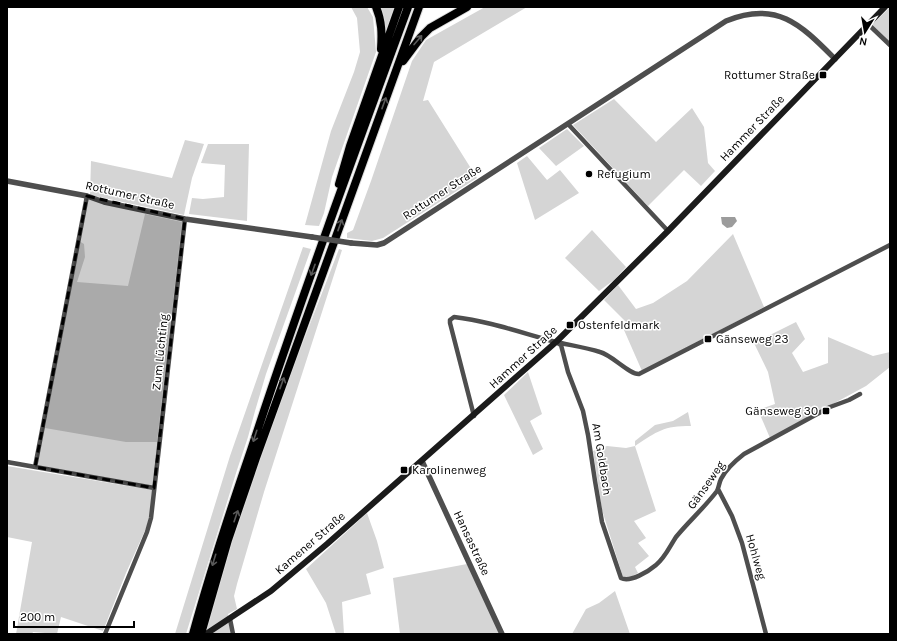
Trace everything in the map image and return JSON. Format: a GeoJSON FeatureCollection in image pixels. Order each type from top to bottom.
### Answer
{"type":"FeatureCollection","features":[{"type":"Feature","properties":{"kind":"highway"},"geometry":{"type":"LineString","coordinates":[[376,7],[382,34],[377,69]]}},
{"type":"Feature","properties":{"kind":"highway"},"geometry":{"type":"LineString","coordinates":[[331,220],[335,198],[350,146],[399,7]]}},
{"type":"Feature","properties":{"kind":"highway"},"geometry":{"type":"LineString","coordinates":[[192,634],[220,540],[267,399],[408,7]]}},
{"type":"Feature","properties":{"kind":"highway"},"geometry":{"type":"LineString","coordinates":[[201,634],[228,540],[258,452],[419,7]]}},
{"type":"Feature","properties":{"kind":"highway"},"geometry":{"type":"LineString","coordinates":[[395,72],[421,37],[430,28],[467,7]]}},
{"type":"Feature","properties":{"kind":"main road","name":"Hammer Straße"},"geometry":{"type":"LineString","coordinates":[[422,461],[556,342],[668,231],[885,7]]}},
{"type":"Feature","properties":{"kind":"main road","name":"Kamener Straße"},"geometry":{"type":"LineString","coordinates":[[206,634],[271,591],[422,461]]}},
{"type":"Feature","properties":{"kind":"street","name":"Rottumer Straße"},"geometry":{"type":"LineString","coordinates":[[7,181],[87,196],[104,202],[185,218],[351,243],[378,245],[384,243],[726,21],[748,11],[766,10],[785,15],[804,28],[835,59]]}},
{"type":"Feature","properties":{"kind":"street"},"geometry":{"type":"LineString","coordinates":[[868,24],[890,45]]}},
{"type":"Feature","properties":{"kind":"street"},"geometry":{"type":"LineString","coordinates":[[568,124],[668,231]]}},
{"type":"Feature","properties":{"kind":"street"},"geometry":{"type":"LineString","coordinates":[[35,467],[87,196]]}},
{"type":"Feature","properties":{"kind":"street","name":"Zum Lüchting"},"geometry":{"type":"LineString","coordinates":[[105,634],[152,518],[154,488],[185,218]]}},
{"type":"Feature","properties":{"kind":"street"},"geometry":{"type":"LineString","coordinates":[[474,416],[450,323],[454,317],[478,320],[556,342],[601,352],[613,358],[634,374],[639,374],[890,245]]}},
{"type":"Feature","properties":{"kind":"street","name":"Am Goldbach"},"geometry":{"type":"LineString","coordinates":[[556,342],[561,345],[568,372],[583,411],[602,522],[621,578],[624,580]]}},
{"type":"Feature","properties":{"kind":"street","name":"Gänseweg"},"geometry":{"type":"LineString","coordinates":[[624,580],[628,580],[658,564],[677,536],[697,515],[718,489],[721,480],[735,461],[744,454],[830,407],[860,394]]}},
{"type":"Feature","properties":{"kind":"street","name":"Hansastraße"},"geometry":{"type":"LineString","coordinates":[[422,461],[502,634]]}},
{"type":"Feature","properties":{"kind":"street"},"geometry":{"type":"LineString","coordinates":[[7,462],[154,488]]}},
{"type":"Feature","properties":{"kind":"street","name":"Hohlweg"},"geometry":{"type":"LineString","coordinates":[[718,489],[732,516],[742,543],[766,634]]}},
{"type":"Feature","properties":{"kind":"street"},"geometry":{"type":"LineString","coordinates":[[230,619],[233,634]]}},
{"type":"Feature","properties":{"kind":"highlighted area"},"geometry":{"type":"Polygon","coordinates":[[[87,196],[185,219],[154,488],[35,467],[87,196]]]}},
{"type":"Feature","properties":{"kind":"shaded area"},"geometry":{"type":"Polygon","coordinates":[[[351,7],[367,7],[373,17],[376,52],[332,177],[324,213],[319,226],[305,225],[331,131],[354,72],[360,52],[357,18],[351,7]]]}},
{"type":"Feature","properties":{"kind":"shaded area"},"geometry":{"type":"Polygon","coordinates":[[[379,7],[396,7],[386,39],[379,7]]]}},
{"type":"Feature","properties":{"kind":"shaded area"},"geometry":{"type":"Polygon","coordinates":[[[485,7],[527,7],[434,62],[423,101],[428,100],[477,178],[383,238],[372,241],[347,238],[347,233],[353,230],[371,181],[412,61],[426,40],[485,7]]]}},
{"type":"Feature","properties":{"kind":"shaded area"},"geometry":{"type":"Polygon","coordinates":[[[890,7],[890,48],[870,27],[890,7]]]}},
{"type":"Feature","properties":{"kind":"shaded area"},"geometry":{"type":"Polygon","coordinates":[[[614,99],[656,142],[692,108],[704,127],[708,163],[715,171],[701,186],[684,170],[648,206],[573,125],[614,99]]]}},
{"type":"Feature","properties":{"kind":"shaded area"},"geometry":{"type":"Polygon","coordinates":[[[567,129],[584,146],[556,166],[539,148],[567,129]]]}},
{"type":"Feature","properties":{"kind":"shaded area"},"geometry":{"type":"Polygon","coordinates":[[[185,140],[204,144],[192,178],[184,215],[90,195],[91,161],[172,178],[185,140]]]}},
{"type":"Feature","properties":{"kind":"shaded area"},"geometry":{"type":"Polygon","coordinates":[[[208,144],[249,144],[247,221],[189,214],[192,198],[203,199],[224,197],[225,165],[201,163],[208,144]]]}},
{"type":"Feature","properties":{"kind":"shaded area"},"geometry":{"type":"Polygon","coordinates":[[[527,156],[547,180],[560,170],[579,193],[535,220],[517,163],[527,156]]]}},
{"type":"Feature","properties":{"kind":"shaded area"},"geometry":{"type":"Polygon","coordinates":[[[145,214],[182,222],[157,442],[126,442],[45,428],[79,241],[84,244],[85,257],[77,282],[128,286],[145,214]]]}},
{"type":"Feature","properties":{"kind":"shaded area"},"geometry":{"type":"Polygon","coordinates":[[[721,217],[735,217],[737,221],[732,227],[727,228],[722,224],[721,217]]]}},
{"type":"Feature","properties":{"kind":"shaded area"},"geometry":{"type":"Polygon","coordinates":[[[592,230],[626,267],[614,280],[599,291],[565,258],[592,230]]]}},
{"type":"Feature","properties":{"kind":"shaded area"},"geometry":{"type":"Polygon","coordinates":[[[733,234],[764,307],[642,371],[624,330],[630,326],[604,300],[618,285],[636,309],[653,303],[687,281],[733,234]]]}},
{"type":"Feature","properties":{"kind":"shaded area"},"geometry":{"type":"Polygon","coordinates":[[[303,247],[311,249],[266,374],[248,437],[186,634],[175,634],[230,456],[303,247]]]}},
{"type":"Feature","properties":{"kind":"shaded area"},"geometry":{"type":"Polygon","coordinates":[[[339,249],[342,250],[264,492],[237,584],[234,596],[237,609],[228,614],[231,634],[203,634],[238,521],[281,399],[339,249]]]}},
{"type":"Feature","properties":{"kind":"shaded area"},"geometry":{"type":"Polygon","coordinates":[[[796,322],[805,339],[792,353],[803,372],[828,363],[828,337],[873,356],[890,352],[890,367],[866,386],[770,438],[758,410],[775,404],[768,372],[754,343],[796,322]]]}},
{"type":"Feature","properties":{"kind":"shaded area"},"geometry":{"type":"Polygon","coordinates":[[[528,372],[542,414],[530,421],[543,449],[533,455],[504,395],[528,372]]]}},
{"type":"Feature","properties":{"kind":"shaded area"},"geometry":{"type":"Polygon","coordinates":[[[688,412],[691,426],[681,426],[661,430],[635,446],[635,441],[655,425],[673,421],[688,412]]]}},
{"type":"Feature","properties":{"kind":"shaded area"},"geometry":{"type":"Polygon","coordinates":[[[607,446],[626,448],[635,446],[656,511],[634,521],[646,538],[638,543],[649,556],[635,567],[638,573],[627,579],[623,577],[602,510],[593,451],[607,446]]]}},
{"type":"Feature","properties":{"kind":"shaded area"},"geometry":{"type":"Polygon","coordinates":[[[7,466],[152,490],[151,509],[147,526],[126,573],[103,631],[61,617],[57,634],[33,632],[32,634],[16,634],[32,542],[7,537],[7,466]]]}},
{"type":"Feature","properties":{"kind":"shaded area"},"geometry":{"type":"Polygon","coordinates":[[[367,513],[377,541],[384,568],[366,574],[371,594],[342,602],[344,634],[336,634],[326,603],[306,569],[367,513]]]}},
{"type":"Feature","properties":{"kind":"shaded area"},"geometry":{"type":"Polygon","coordinates":[[[467,564],[500,634],[400,634],[393,578],[467,564]]]}},
{"type":"Feature","properties":{"kind":"shaded area"},"geometry":{"type":"Polygon","coordinates":[[[615,591],[630,634],[572,634],[586,609],[599,603],[615,591]]]}},
{"type":"Feature","properties":{"kind":"place","name":"Rottumer Straße"},"geometry":{"type":"Point","coordinates":[823,75]}},
{"type":"Feature","properties":{"kind":"place","name":"Refugium"},"geometry":{"type":"Point","coordinates":[589,174]}},
{"type":"Feature","properties":{"kind":"place","name":"Ostenfeldmark"},"geometry":{"type":"Point","coordinates":[570,325]}},
{"type":"Feature","properties":{"kind":"place","name":"Gänseweg 23"},"geometry":{"type":"Point","coordinates":[708,339]}},
{"type":"Feature","properties":{"kind":"place","name":"Gänseweg 30"},"geometry":{"type":"Point","coordinates":[826,411]}},
{"type":"Feature","properties":{"kind":"place","name":"Karolinenweg"},"geometry":{"type":"Point","coordinates":[404,470]}}]}
